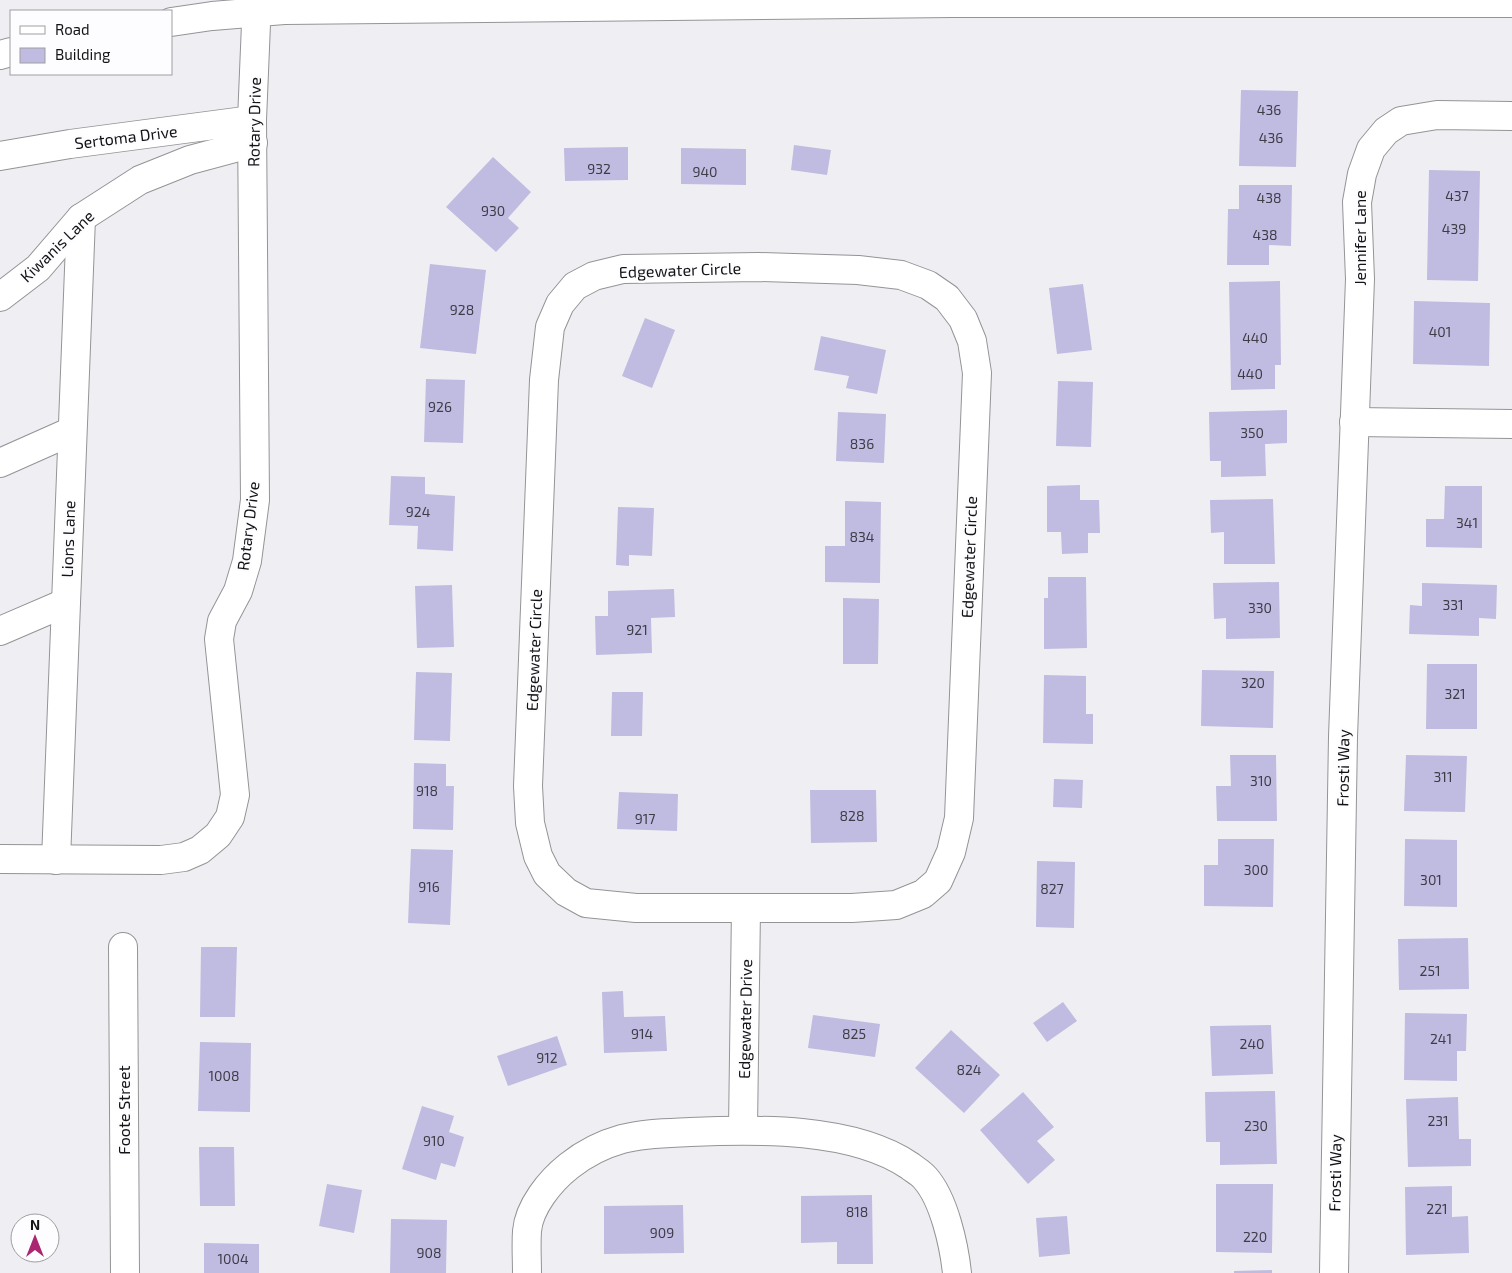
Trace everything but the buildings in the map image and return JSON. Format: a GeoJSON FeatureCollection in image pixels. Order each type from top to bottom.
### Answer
{"type":"FeatureCollection","features":[{"type":"Feature","properties":{"kind":"street"},"geometry":{"type":"LineString","coordinates":[[172,22],[212,16],[257,6],[284,10],[1389,1],[1512,3]]}},
{"type":"Feature","properties":{"kind":"street","name":"Rotary Drive"},"geometry":{"type":"LineString","coordinates":[[0,859],[161,860],[184,857],[200,850],[218,835],[230,817],[234,794],[219,639],[222,621],[238,591],[247,561],[254,500],[253,131],[257,6]]}},
{"type":"Feature","properties":{"kind":"street","name":"Jennifer Lane"},"geometry":{"type":"LineString","coordinates":[[1354,422],[1360,279],[1357,202],[1362,174],[1371,150],[1386,131],[1401,122],[1436,115],[1512,116]]}},
{"type":"Feature","properties":{"kind":"street","name":"Sertoma Drive"},"geometry":{"type":"LineString","coordinates":[[0,156],[70,144],[253,131]]}},
{"type":"Feature","properties":{"kind":"street","name":"Kiwanis Lane"},"geometry":{"type":"LineString","coordinates":[[0,297],[38,268],[81,218],[140,180],[190,160],[253,131]]}},
{"type":"Feature","properties":{"kind":"street","name":"Lions Lane"},"geometry":{"type":"LineString","coordinates":[[56,860],[81,218]]}},
{"type":"Feature","properties":{"kind":"street","name":"Edgewater Circle"},"geometry":{"type":"LineString","coordinates":[[759,267],[858,270],[901,275],[928,285],[947,298],[963,319],[972,341],[977,373],[959,818],[951,852],[938,881],[923,894],[896,905],[852,908],[746,908],[636,908],[586,903],[566,892],[547,874],[538,856],[530,823],[528,786],[544,390],[550,327],[560,304],[575,286],[594,276],[623,270],[759,267]]}},
{"type":"Feature","properties":{"kind":"street"},"geometry":{"type":"LineString","coordinates":[[1354,422],[1512,424]]}},
{"type":"Feature","properties":{"kind":"street","name":"Frosti Way"},"geometry":{"type":"LineString","coordinates":[[1334,1273],[1343,747],[1354,422]]}},
{"type":"Feature","properties":{"kind":"street"},"geometry":{"type":"LineString","coordinates":[[0,462],[72,431]]}},
{"type":"Feature","properties":{"kind":"street"},"geometry":{"type":"LineString","coordinates":[[0,631],[65,603]]}},
{"type":"Feature","properties":{"kind":"street","name":"Edgewater Drive"},"geometry":{"type":"LineString","coordinates":[[743,1129],[746,908]]}},
{"type":"Feature","properties":{"kind":"street","name":"Foote Street"},"geometry":{"type":"LineString","coordinates":[[123,947],[125,1273]]}},
{"type":"Feature","properties":{"kind":"street"},"geometry":{"type":"LineString","coordinates":[[527,1273],[527,1230],[534,1210],[547,1188],[568,1166],[596,1149],[623,1139],[654,1134],[743,1129],[822,1136],[851,1141],[861,1143],[898,1158],[924,1176],[936,1192],[944,1210],[957,1273]]}}]}
